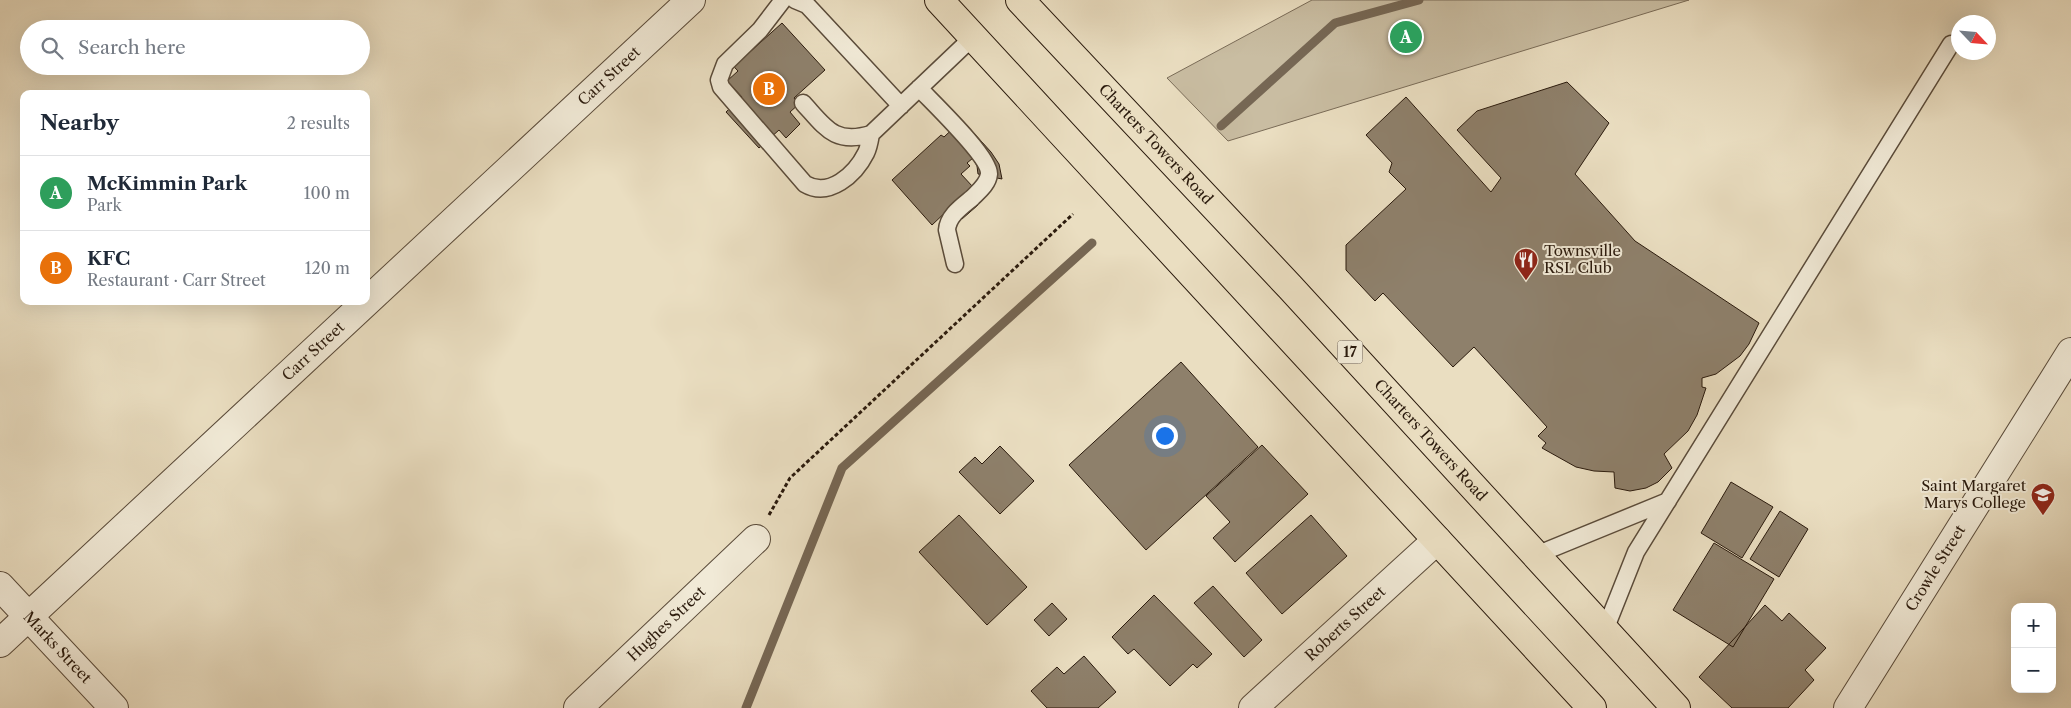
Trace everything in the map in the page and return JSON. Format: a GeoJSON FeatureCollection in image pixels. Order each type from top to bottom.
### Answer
{"type":"FeatureCollection","features":[{"type":"Feature","properties":{"kind":"main road"},"geometry":{"type":"LineString","coordinates":[[938,0],[1592,708]]}},
{"type":"Feature","properties":{"kind":"main road","name":"Charters Towers Road"},"geometry":{"type":"LineString","coordinates":[[1020,0],[1290,287],[1676,708]]}},
{"type":"Feature","properties":{"kind":"street","name":"Carr Street"},"geometry":{"type":"LineString","coordinates":[[370,298],[691,0]]}},
{"type":"Feature","properties":{"kind":"street","name":"Carr Street"},"geometry":{"type":"LineString","coordinates":[[0,643],[363,305]]}},
{"type":"Feature","properties":{"kind":"street","name":"Crowle Street"},"geometry":{"type":"LineString","coordinates":[[1848,708],[2071,352]]}},
{"type":"Feature","properties":{"kind":"street","name":"Hughes Street"},"geometry":{"type":"LineString","coordinates":[[578,708],[756,539]]}},
{"type":"Feature","properties":{"kind":"street","name":"Roberts Street"},"geometry":{"type":"LineString","coordinates":[[1253,708],[1436,540]]}},
{"type":"Feature","properties":{"kind":"street","name":"Marks Street"},"geometry":{"type":"LineString","coordinates":[[0,586],[114,708]]}},
{"type":"Feature","properties":{"kind":"lane"},"geometry":{"type":"LineString","coordinates":[[783,0],[760,30],[725,64],[719,80],[721,88],[805,184],[813,189],[831,188],[841,182],[856,167],[867,152],[871,134]]}},
{"type":"Feature","properties":{"kind":"lane"},"geometry":{"type":"LineString","coordinates":[[795,0],[807,5],[901,106]]}},
{"type":"Feature","properties":{"kind":"lane"},"geometry":{"type":"LineString","coordinates":[[802,102],[830,132],[852,137],[871,134],[973,37]]}},
{"type":"Feature","properties":{"kind":"lane"},"geometry":{"type":"LineString","coordinates":[[1605,630],[1636,552],[1951,44]]}},
{"type":"Feature","properties":{"kind":"lane"},"geometry":{"type":"LineString","coordinates":[[919,88],[982,156],[989,170],[987,182],[954,215],[948,225],[947,230],[955,264]]}},
{"type":"Feature","properties":{"kind":"lane"},"geometry":{"type":"LineString","coordinates":[[1536,555],[1668,501]]}},
{"type":"Feature","properties":{"kind":"path"},"geometry":{"type":"LineString","coordinates":[[756,539],[790,478],[1073,214]]}},
{"type":"Feature","properties":{"kind":"shaded area"},"geometry":{"type":"Polygon","coordinates":[[[1312,0],[1689,0],[1228,141],[1167,78],[1312,0]]]}},
{"type":"Feature","properties":{"kind":"building"},"geometry":{"type":"Polygon","coordinates":[[[782,23],[825,70],[794,98],[799,104],[790,112],[800,124],[786,138],[779,130],[759,148],[726,112],[742,97],[727,81],[738,71],[723,55],[740,39],[751,51],[782,23]]]}},
{"type":"Feature","properties":{"kind":"building","name":"Townsville RSL Club"},"geometry":{"type":"Polygon","coordinates":[[[1567,82],[1609,123],[1575,174],[1635,241],[1759,323],[1749,344],[1740,356],[1716,374],[1702,378],[1702,387],[1706,388],[1697,415],[1688,431],[1664,454],[1672,468],[1658,482],[1646,488],[1630,491],[1615,488],[1614,472],[1594,471],[1576,467],[1542,448],[1546,443],[1538,436],[1547,427],[1474,347],[1453,367],[1383,293],[1375,301],[1346,270],[1346,245],[1406,189],[1389,172],[1392,163],[1366,135],[1406,97],[1491,192],[1501,178],[1457,130],[1477,111],[1567,82]]]}},
{"type":"Feature","properties":{"kind":"building"},"geometry":{"type":"Polygon","coordinates":[[[962,120],[991,152],[999,164],[1002,179],[978,174],[973,158],[967,163],[970,166],[961,174],[973,187],[967,193],[978,205],[962,219],[951,207],[932,225],[892,180],[941,135],[944,137],[962,120]]]}},
{"type":"Feature","properties":{"kind":"building"},"geometry":{"type":"Polygon","coordinates":[[[1181,362],[1258,447],[1146,550],[1069,465],[1181,362]]]}},
{"type":"Feature","properties":{"kind":"building"},"geometry":{"type":"Polygon","coordinates":[[[1262,445],[1308,494],[1235,562],[1213,538],[1230,522],[1206,496],[1262,445]]]}},
{"type":"Feature","properties":{"kind":"building"},"geometry":{"type":"Polygon","coordinates":[[[1000,446],[1034,481],[1000,514],[959,472],[975,457],[982,464],[1000,446]]]}},
{"type":"Feature","properties":{"kind":"building"},"geometry":{"type":"Polygon","coordinates":[[[1731,482],[1773,507],[1742,558],[1701,533],[1731,482]]]}},
{"type":"Feature","properties":{"kind":"building"},"geometry":{"type":"Polygon","coordinates":[[[1780,511],[1808,529],[1779,577],[1750,559],[1780,511]]]}},
{"type":"Feature","properties":{"kind":"building"},"geometry":{"type":"Polygon","coordinates":[[[959,515],[1027,587],[987,625],[919,552],[959,515]]]}},
{"type":"Feature","properties":{"kind":"building"},"geometry":{"type":"Polygon","coordinates":[[[1311,515],[1347,556],[1282,614],[1246,573],[1311,515]]]}},
{"type":"Feature","properties":{"kind":"building"},"geometry":{"type":"Polygon","coordinates":[[[1714,543],[1774,579],[1733,647],[1673,610],[1714,543]]]}},
{"type":"Feature","properties":{"kind":"building"},"geometry":{"type":"Polygon","coordinates":[[[1213,586],[1262,640],[1244,657],[1194,603],[1213,586]]]}},
{"type":"Feature","properties":{"kind":"building"},"geometry":{"type":"Polygon","coordinates":[[[1154,595],[1212,654],[1197,668],[1193,664],[1170,686],[1134,649],[1128,654],[1112,637],[1154,595]]]}},
{"type":"Feature","properties":{"kind":"building"},"geometry":{"type":"Polygon","coordinates":[[[1052,603],[1067,619],[1049,636],[1034,620],[1052,603]]]}},
{"type":"Feature","properties":{"kind":"building"},"geometry":{"type":"Polygon","coordinates":[[[1765,605],[1782,621],[1789,613],[1826,648],[1805,670],[1814,680],[1788,708],[1732,708],[1699,677],[1765,605]]]}},
{"type":"Feature","properties":{"kind":"building"},"geometry":{"type":"Polygon","coordinates":[[[1084,656],[1116,692],[1098,708],[1047,708],[1031,691],[1057,667],[1064,674],[1084,656]]]}},
{"type":"Feature","properties":{"kind":"waterway"},"geometry":{"type":"LineString","coordinates":[[1221,126],[1335,23],[1419,0]]}},
{"type":"Feature","properties":{"kind":"waterway"},"geometry":{"type":"LineString","coordinates":[[746,708],[842,468],[1092,243]]}},
{"type":"Feature","properties":{"kind":"place","name":"McKimmin Park"},"geometry":{"type":"Point","coordinates":[1406,37]}},
{"type":"Feature","properties":{"kind":"place","name":"KFC"},"geometry":{"type":"Point","coordinates":[769,89]}},
{"type":"Feature","properties":{"kind":"place","name":"Townsville RSL Club"},"geometry":{"type":"Point","coordinates":[1526,281]}},
{"type":"Feature","properties":{"kind":"place","name":"Saint Margaret Marys College"},"geometry":{"type":"Point","coordinates":[2043,516]}}]}
